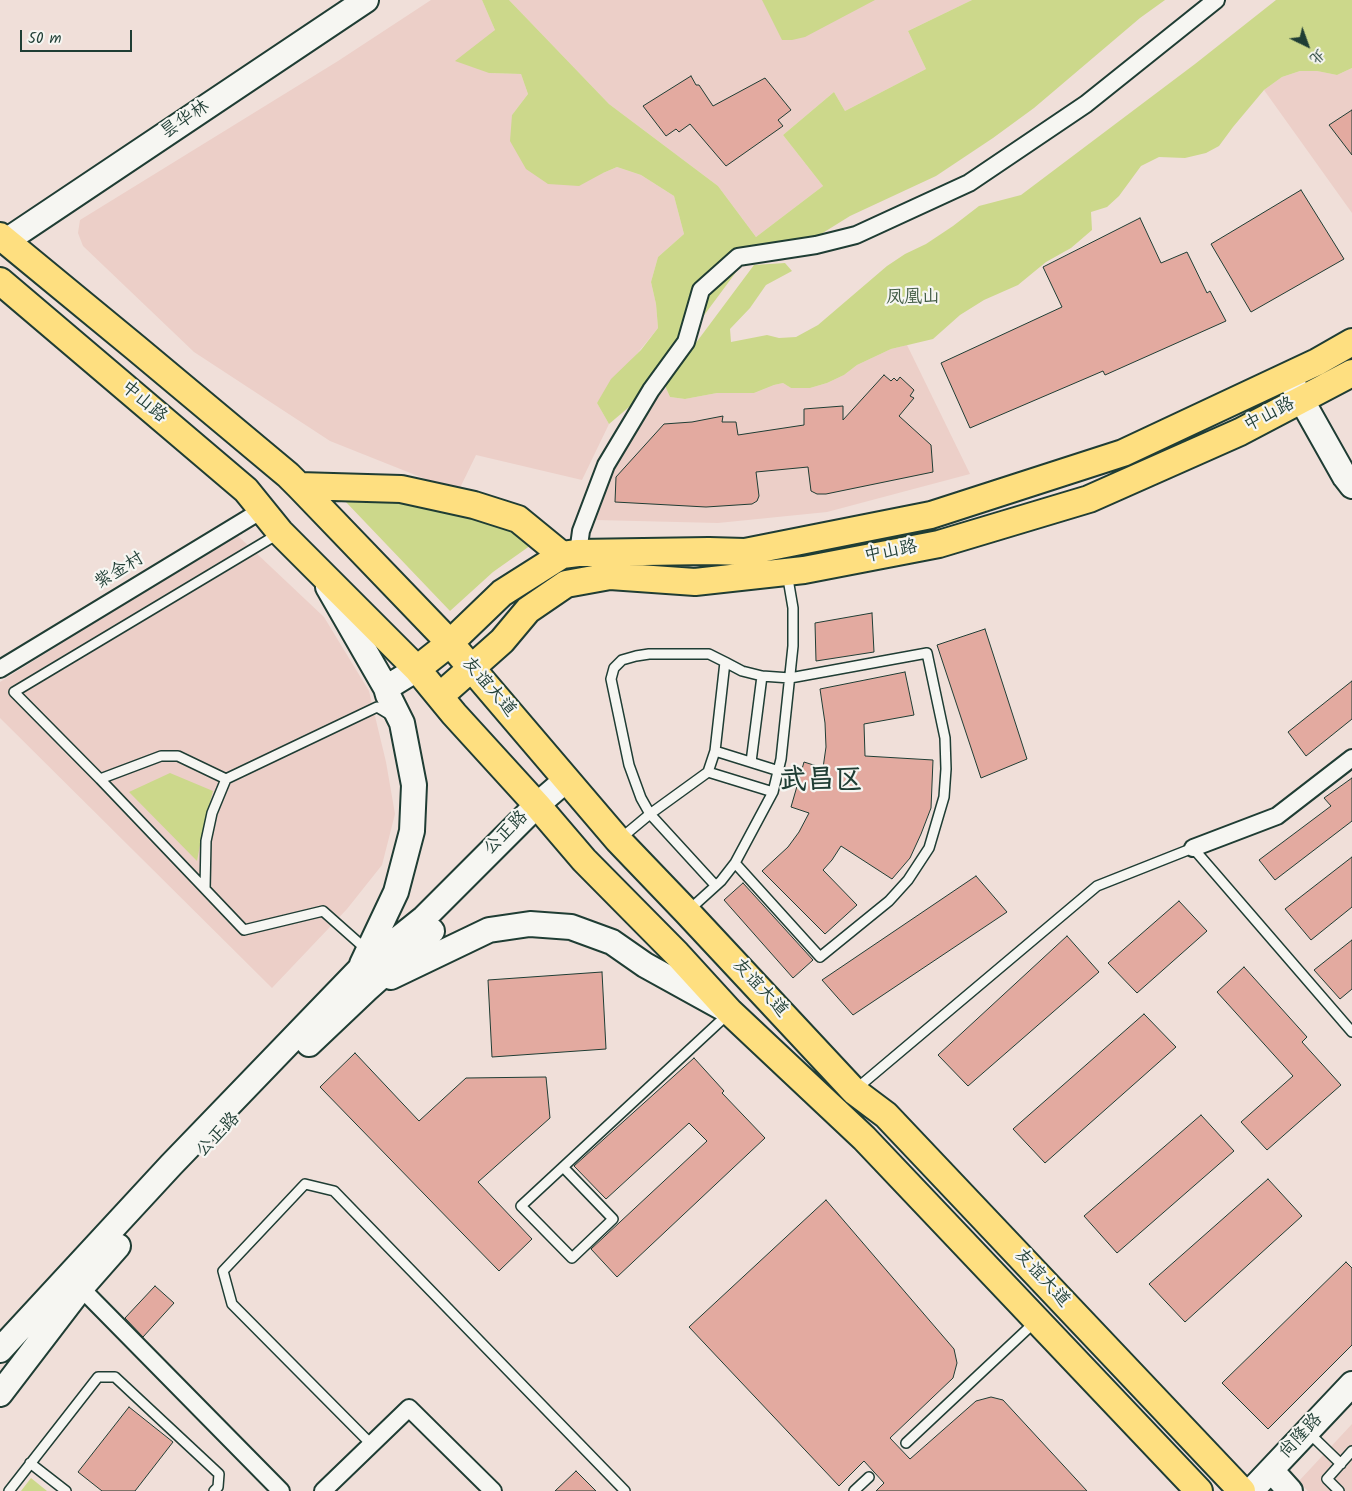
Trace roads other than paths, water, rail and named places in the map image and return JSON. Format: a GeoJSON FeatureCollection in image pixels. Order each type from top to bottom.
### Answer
{"type":"FeatureCollection","features":[{"type":"Feature","properties":{"kind":"main road","name":"昙华林"},"geometry":{"type":"LineString","coordinates":[[3,239],[366,0]]}},
{"type":"Feature","properties":{"kind":"main road"},"geometry":{"type":"LineString","coordinates":[[3,239],[136,348],[293,481],[401,490],[474,505],[518,519],[570,554],[502,593],[450,643],[417,669],[386,688]]}},
{"type":"Feature","properties":{"kind":"main road","name":"中山路"},"geometry":{"type":"LineString","coordinates":[[0,281],[246,490],[280,532]]}},
{"type":"Feature","properties":{"kind":"main road","name":"中山路"},"geometry":{"type":"LineString","coordinates":[[570,554],[746,552],[931,515],[1123,453],[1317,362],[1352,342]]}},
{"type":"Feature","properties":{"kind":"main road","name":"中山路"},"geometry":{"type":"LineString","coordinates":[[440,696],[502,641],[528,610],[566,584],[610,576],[695,582],[787,572],[939,544],[1089,499],[1240,432],[1352,373]]}},
{"type":"Feature","properties":{"kind":"main road"},"geometry":{"type":"LineString","coordinates":[[1288,375],[1345,477],[1352,486]]}},
{"type":"Feature","properties":{"kind":"main road","name":"友谊大道"},"geometry":{"type":"LineString","coordinates":[[293,481],[450,643],[618,840],[854,1091],[886,1115],[1242,1491]]}},
{"type":"Feature","properties":{"kind":"main road","name":"友谊大道"},"geometry":{"type":"LineString","coordinates":[[280,532],[417,669],[454,714],[584,860],[677,954],[730,1012],[864,1138],[1199,1491]]}},
{"type":"Feature","properties":{"kind":"main road"},"geometry":{"type":"LineString","coordinates":[[320,572],[386,688],[402,723],[414,784],[412,831],[396,892],[365,970]]}},
{"type":"Feature","properties":{"kind":"main road","name":"公正路"},"geometry":{"type":"LineString","coordinates":[[0,1350],[165,1171],[365,970],[438,925],[450,892],[536,805],[566,780]]}},
{"type":"Feature","properties":{"kind":"main road"},"geometry":{"type":"LineString","coordinates":[[365,970],[489,930],[530,924],[571,927],[612,942],[646,964],[730,1012]]}},
{"type":"Feature","properties":{"kind":"main road","name":"公正路"},"geometry":{"type":"LineString","coordinates":[[0,1394],[81,1288],[148,1212],[213,1142],[324,1030],[365,970]]}},
{"type":"Feature","properties":{"kind":"main road","name":"尚隆路"},"geometry":{"type":"LineString","coordinates":[[1251,1491],[1352,1384]]}},
{"type":"Feature","properties":{"kind":"main road"},"geometry":{"type":"LineString","coordinates":[[1271,1470],[1290,1491]]}},
{"type":"Feature","properties":{"kind":"street"},"geometry":{"type":"LineString","coordinates":[[570,554],[581,531],[606,465],[651,390],[686,342],[701,290],[738,257],[816,245],[856,235],[969,183],[1086,104],[1216,0]]}},
{"type":"Feature","properties":{"kind":"street","name":"紫金村"},"geometry":{"type":"LineString","coordinates":[[0,669],[262,510]]}},
{"type":"Feature","properties":{"kind":"street"},"geometry":{"type":"LineString","coordinates":[[1194,848],[1277,816],[1352,758]]}},
{"type":"Feature","properties":{"kind":"street"},"geometry":{"type":"LineString","coordinates":[[81,1288],[281,1491]]}},
{"type":"Feature","properties":{"kind":"street"},"geometry":{"type":"LineString","coordinates":[[323,1491],[409,1408],[493,1491]]}},
{"type":"Feature","properties":{"kind":"lane"},"geometry":{"type":"LineString","coordinates":[[280,532],[14,692],[244,930],[323,911],[365,970]]}},
{"type":"Feature","properties":{"kind":"lane"},"geometry":{"type":"LineString","coordinates":[[687,912],[715,886],[735,863],[773,792],[779,771],[794,630],[793,608],[787,572]]}},
{"type":"Feature","properties":{"kind":"lane"},"geometry":{"type":"LineString","coordinates":[[715,886],[650,814],[641,798],[629,765],[611,679],[614,668],[622,660],[649,654],[709,654],[742,671],[762,676],[790,678],[926,653],[945,738],[946,769],[944,797],[929,848],[908,880],[889,901],[820,957],[735,863]]}},
{"type":"Feature","properties":{"kind":"lane"},"geometry":{"type":"LineString","coordinates":[[618,840],[708,772],[715,751],[725,662]]}},
{"type":"Feature","properties":{"kind":"lane"},"geometry":{"type":"LineString","coordinates":[[751,762],[762,676]]}},
{"type":"Feature","properties":{"kind":"lane"},"geometry":{"type":"LineString","coordinates":[[205,889],[206,841],[212,813],[226,779],[377,707],[402,723]]}},
{"type":"Feature","properties":{"kind":"lane"},"geometry":{"type":"LineString","coordinates":[[715,751],[779,771]]}},
{"type":"Feature","properties":{"kind":"lane"},"geometry":{"type":"LineString","coordinates":[[100,779],[161,756],[178,756],[226,779]]}},
{"type":"Feature","properties":{"kind":"lane"},"geometry":{"type":"LineString","coordinates":[[708,772],[773,792]]}},
{"type":"Feature","properties":{"kind":"lane"},"geometry":{"type":"LineString","coordinates":[[854,1091],[1097,886],[1194,848],[1352,1032]]}},
{"type":"Feature","properties":{"kind":"lane"},"geometry":{"type":"LineString","coordinates":[[563,1167],[613,1219],[572,1258],[521,1206],[563,1167],[730,1012]]}},
{"type":"Feature","properties":{"kind":"lane"},"geometry":{"type":"LineString","coordinates":[[372,1444],[232,1304],[224,1270],[305,1184],[334,1191],[625,1491]]}},
{"type":"Feature","properties":{"kind":"lane"},"geometry":{"type":"LineString","coordinates":[[906,1443],[1037,1320]]}},
{"type":"Feature","properties":{"kind":"lane"},"geometry":{"type":"LineString","coordinates":[[9,1491],[98,1376],[115,1377],[219,1474],[218,1487],[214,1491]]}},
{"type":"Feature","properties":{"kind":"lane"},"geometry":{"type":"LineString","coordinates":[[1307,1432],[1341,1464]]}},
{"type":"Feature","properties":{"kind":"lane"},"geometry":{"type":"LineString","coordinates":[[1338,1491],[1327,1478],[1352,1451]]}},
{"type":"Feature","properties":{"kind":"lane"},"geometry":{"type":"LineString","coordinates":[[30,1463],[66,1491]]}},
{"type":"Feature","properties":{"kind":"lane"},"geometry":{"type":"LineString","coordinates":[[854,1491],[869,1477]]}},
{"type":"Feature","properties":{"kind":"district","name":"武昌区"},"geometry":{"type":"Point","coordinates":[821,783]}},
{"type":"Feature","properties":{"kind":"park label","name":"凤凰山"},"geometry":{"type":"Point","coordinates":[913,299]}}]}
